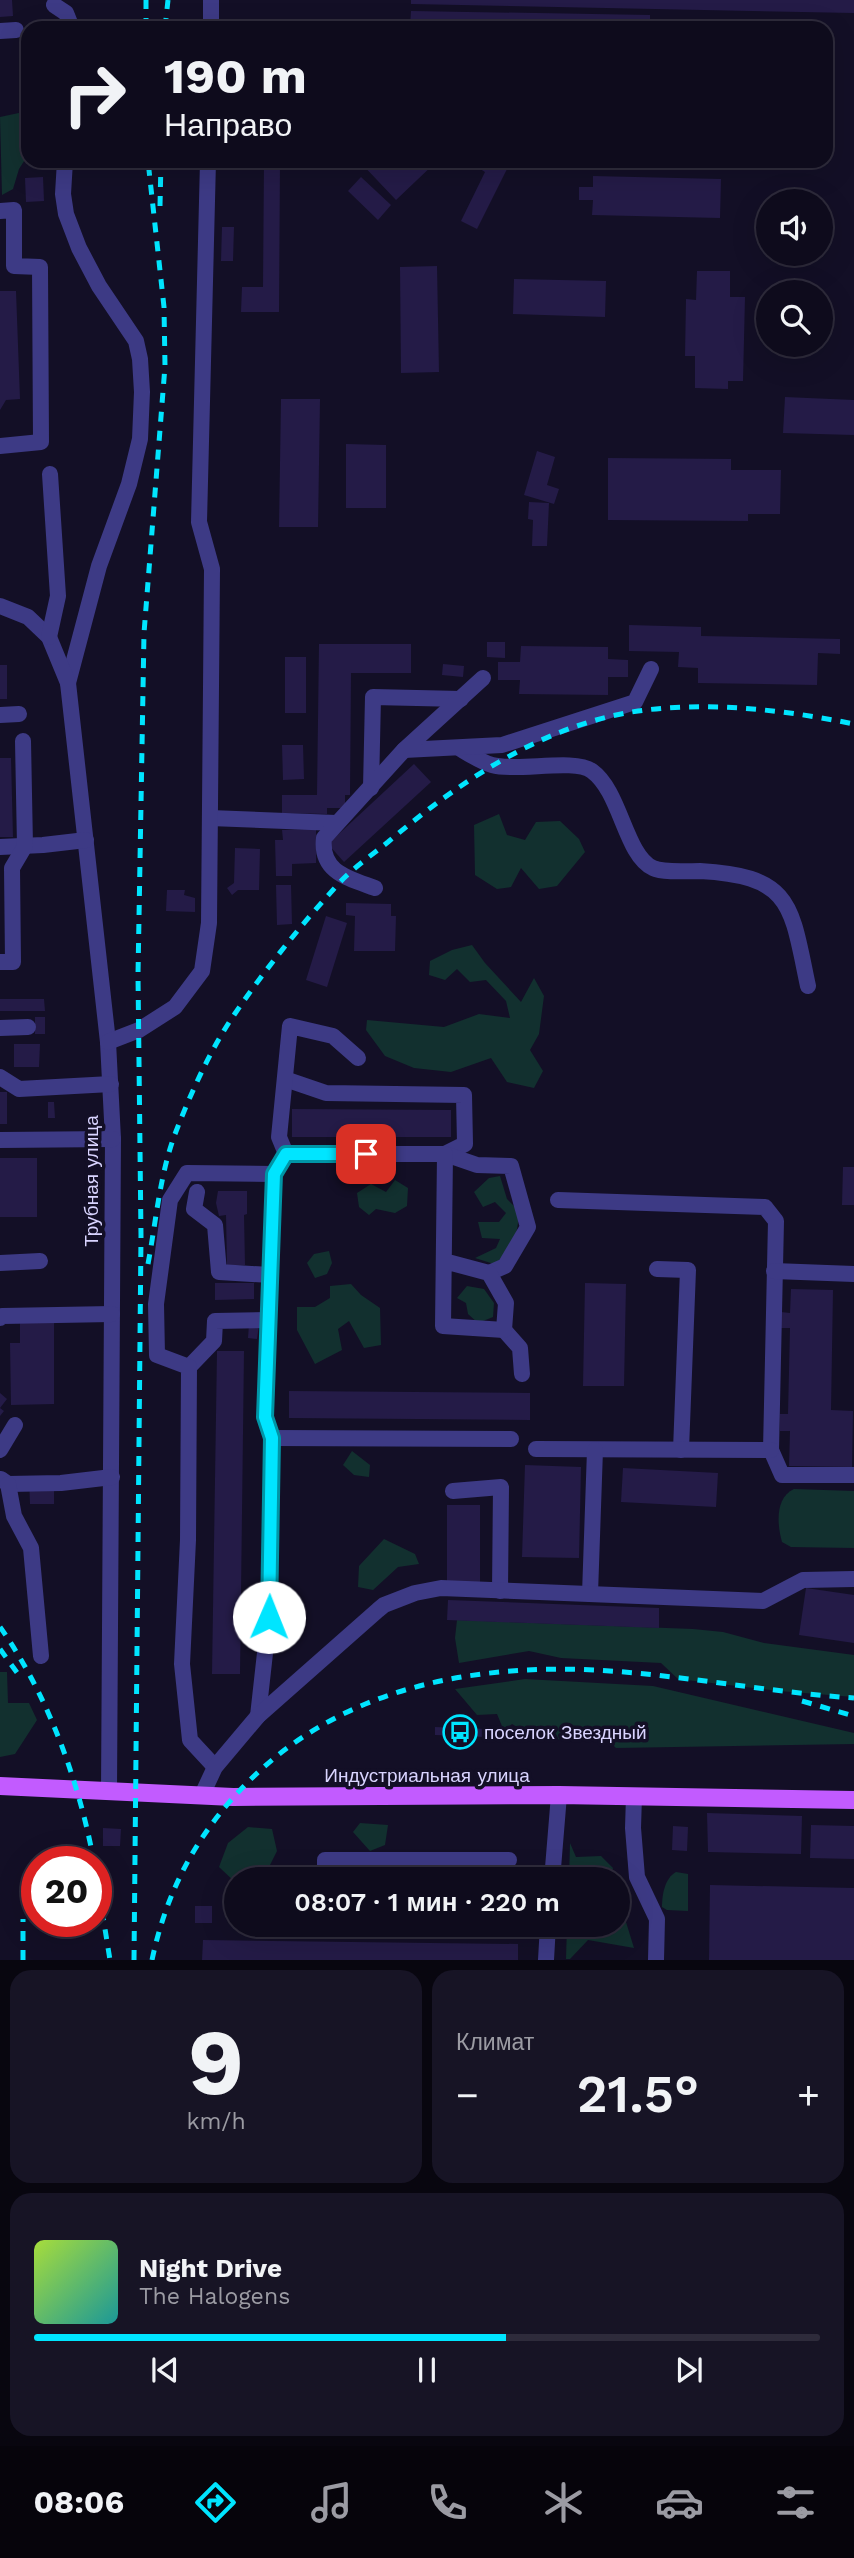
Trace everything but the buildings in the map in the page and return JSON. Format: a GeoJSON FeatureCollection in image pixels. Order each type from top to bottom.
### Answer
{"type":"FeatureCollection","features":[{"type":"Feature","properties":{"kind":"main road","name":"Индустриальная улица"},"geometry":{"type":"LineString","coordinates":[[0,1786],[202,1795],[559,1795],[854,1800]]}},
{"type":"Feature","properties":{"kind":"street"},"geometry":{"type":"LineString","coordinates":[[211,0],[211,21]]}},
{"type":"Feature","properties":{"kind":"street"},"geometry":{"type":"LineString","coordinates":[[54,5],[66,13],[69,21]]}},
{"type":"Feature","properties":{"kind":"street"},"geometry":{"type":"LineString","coordinates":[[65,168],[66,214],[79,248],[99,286],[136,341],[142,392],[140,439],[129,484],[99,566],[68,682]]}},
{"type":"Feature","properties":{"kind":"street"},"geometry":{"type":"LineString","coordinates":[[108,1042],[139,1030],[175,1007],[202,971],[209,923],[212,569],[199,522],[208,168]]}},
{"type":"Feature","properties":{"kind":"street"},"geometry":{"type":"LineString","coordinates":[[0,211],[14,210],[15,266],[40,267],[41,442],[0,446]]}},
{"type":"Feature","properties":{"kind":"street"},"geometry":{"type":"LineString","coordinates":[[49,637],[58,596],[50,474]]}},
{"type":"Feature","properties":{"kind":"street","name":"Трубная улица"},"geometry":{"type":"LineString","coordinates":[[0,606],[28,617],[49,637],[68,682],[108,1042],[113,1139],[109,1791]]}},
{"type":"Feature","properties":{"kind":"street"},"geometry":{"type":"LineString","coordinates":[[404,751],[502,745],[635,702],[651,669]]}},
{"type":"Feature","properties":{"kind":"street"},"geometry":{"type":"LineString","coordinates":[[374,888],[345,877],[328,864],[322,851],[324,838],[404,751],[483,678]]}},
{"type":"Feature","properties":{"kind":"street"},"geometry":{"type":"LineString","coordinates":[[371,788],[373,697],[461,699]]}},
{"type":"Feature","properties":{"kind":"street"},"geometry":{"type":"LineString","coordinates":[[0,715],[19,714]]}},
{"type":"Feature","properties":{"kind":"street"},"geometry":{"type":"LineString","coordinates":[[0,962],[13,962],[12,868],[25,846],[23,741]]}},
{"type":"Feature","properties":{"kind":"street"},"geometry":{"type":"LineString","coordinates":[[459,748],[491,765],[526,768],[563,765],[590,769],[607,787],[641,859],[654,869],[725,873],[755,878],[777,892],[793,918],[808,986]]}},
{"type":"Feature","properties":{"kind":"street"},"geometry":{"type":"LineString","coordinates":[[210,818],[336,823]]}},
{"type":"Feature","properties":{"kind":"street"},"geometry":{"type":"LineString","coordinates":[[0,847],[86,841]]}},
{"type":"Feature","properties":{"kind":"street"},"geometry":{"type":"LineString","coordinates":[[286,1154],[279,1137],[290,1026],[333,1036],[358,1058]]}},
{"type":"Feature","properties":{"kind":"street"},"geometry":{"type":"LineString","coordinates":[[0,1028],[28,1027]]}},
{"type":"Feature","properties":{"kind":"street"},"geometry":{"type":"LineString","coordinates":[[0,1077],[19,1088],[111,1084]]}},
{"type":"Feature","properties":{"kind":"street"},"geometry":{"type":"LineString","coordinates":[[285,1079],[326,1093],[464,1094],[466,1143],[444,1154]]}},
{"type":"Feature","properties":{"kind":"street"},"geometry":{"type":"LineString","coordinates":[[0,1140],[113,1139]]}},
{"type":"Feature","properties":{"kind":"street"},"geometry":{"type":"LineString","coordinates":[[286,1154],[444,1154],[477,1165],[511,1166],[528,1227],[505,1266],[488,1273],[444,1261]]}},
{"type":"Feature","properties":{"kind":"street"},"geometry":{"type":"LineString","coordinates":[[258,1716],[269,1617],[272,1438],[265,1417],[274,1174],[286,1154]]}},
{"type":"Feature","properties":{"kind":"street"},"geometry":{"type":"LineString","coordinates":[[444,1154],[443,1326],[504,1330],[520,1348],[522,1374]]}},
{"type":"Feature","properties":{"kind":"street"},"geometry":{"type":"LineString","coordinates":[[189,1367],[157,1355],[156,1304],[170,1200],[187,1173],[274,1174]]}},
{"type":"Feature","properties":{"kind":"street"},"geometry":{"type":"LineString","coordinates":[[197,1192],[194,1209],[215,1225],[219,1272],[270,1275]]}},
{"type":"Feature","properties":{"kind":"street"},"geometry":{"type":"LineString","coordinates":[[558,1200],[765,1207],[775,1220],[771,1450],[782,1475],[854,1475]]}},
{"type":"Feature","properties":{"kind":"street"},"geometry":{"type":"LineString","coordinates":[[0,1263],[40,1261]]}},
{"type":"Feature","properties":{"kind":"street"},"geometry":{"type":"LineString","coordinates":[[657,1269],[688,1270],[681,1450]]}},
{"type":"Feature","properties":{"kind":"street"},"geometry":{"type":"LineString","coordinates":[[774,1271],[854,1274]]}},
{"type":"Feature","properties":{"kind":"street"},"geometry":{"type":"LineString","coordinates":[[488,1273],[506,1303],[504,1330]]}},
{"type":"Feature","properties":{"kind":"street"},"geometry":{"type":"LineString","coordinates":[[0,1318],[112,1314]]}},
{"type":"Feature","properties":{"kind":"street"},"geometry":{"type":"LineString","coordinates":[[215,1767],[190,1740],[182,1664],[188,1540],[189,1367],[214,1341],[215,1321],[268,1320]]}},
{"type":"Feature","properties":{"kind":"street"},"geometry":{"type":"LineString","coordinates":[[0,1450],[15,1425]]}},
{"type":"Feature","properties":{"kind":"street"},"geometry":{"type":"LineString","coordinates":[[272,1438],[511,1439]]}},
{"type":"Feature","properties":{"kind":"street"},"geometry":{"type":"LineString","coordinates":[[536,1449],[771,1450]]}},
{"type":"Feature","properties":{"kind":"street"},"geometry":{"type":"LineString","coordinates":[[590,1594],[595,1450]]}},
{"type":"Feature","properties":{"kind":"street"},"geometry":{"type":"LineString","coordinates":[[40,1656],[31,1548],[14,1516],[4,1481],[61,1483],[112,1477]]}},
{"type":"Feature","properties":{"kind":"street"},"geometry":{"type":"LineString","coordinates":[[453,1490],[501,1487],[500,1591]]}},
{"type":"Feature","properties":{"kind":"street"},"geometry":{"type":"LineString","coordinates":[[202,1795],[215,1767],[258,1716],[384,1605],[415,1593],[442,1588],[764,1601],[803,1580],[854,1579]]}},
{"type":"Feature","properties":{"kind":"street"},"geometry":{"type":"LineString","coordinates":[[553,1867],[559,1795]]}},
{"type":"Feature","properties":{"kind":"street"},"geometry":{"type":"LineString","coordinates":[[634,1796],[633,1828],[637,1877],[657,1919],[656,1959]]}},
{"type":"Feature","properties":{"kind":"street"},"geometry":{"type":"LineString","coordinates":[[325,1867],[325,1860],[509,1860]]}},
{"type":"Feature","properties":{"kind":"street"},"geometry":{"type":"LineString","coordinates":[[546,1959],[547,1937]]}},
{"type":"Feature","properties":{"kind":"green space"},"geometry":{"type":"Polygon","coordinates":[[[21,112],[21,166],[13,189],[2,195],[0,117],[21,112]]]}},
{"type":"Feature","properties":{"kind":"green space"},"geometry":{"type":"Polygon","coordinates":[[[499,814],[507,835],[525,840],[536,822],[560,821],[579,839],[585,852],[557,886],[539,889],[521,868],[511,887],[497,889],[475,875],[474,825],[499,814]]]}},
{"type":"Feature","properties":{"kind":"green space"},"geometry":{"type":"Polygon","coordinates":[[[472,945],[521,1002],[534,978],[544,996],[539,1034],[530,1050],[543,1071],[534,1088],[507,1082],[491,1058],[451,1072],[414,1068],[385,1056],[366,1030],[367,1020],[444,1027],[479,1014],[510,1018],[506,1001],[486,980],[470,982],[457,969],[445,980],[429,975],[430,961],[452,950],[472,945]]]}},
{"type":"Feature","properties":{"kind":"green space"},"geometry":{"type":"Polygon","coordinates":[[[500,1176],[507,1199],[519,1211],[510,1248],[494,1264],[475,1258],[496,1248],[500,1239],[482,1238],[478,1222],[499,1222],[506,1213],[495,1202],[483,1207],[474,1192],[489,1178],[500,1176]]]}},
{"type":"Feature","properties":{"kind":"green space"},"geometry":{"type":"Polygon","coordinates":[[[395,1180],[408,1188],[407,1206],[395,1213],[376,1209],[369,1215],[359,1207],[357,1193],[371,1184],[386,1192],[395,1180]]]}},
{"type":"Feature","properties":{"kind":"green space"},"geometry":{"type":"Polygon","coordinates":[[[329,1251],[332,1263],[327,1274],[315,1278],[307,1263],[314,1254],[329,1251]]]}},
{"type":"Feature","properties":{"kind":"green space"},"geometry":{"type":"Polygon","coordinates":[[[351,1284],[380,1308],[381,1345],[364,1348],[349,1321],[338,1329],[342,1350],[315,1364],[297,1330],[297,1307],[315,1307],[330,1298],[330,1286],[351,1284]]]}},
{"type":"Feature","properties":{"kind":"green space"},"geometry":{"type":"Polygon","coordinates":[[[467,1286],[484,1289],[494,1303],[493,1317],[478,1323],[468,1314],[466,1303],[457,1298],[467,1286]]]}},
{"type":"Feature","properties":{"kind":"green space"},"geometry":{"type":"Polygon","coordinates":[[[352,1451],[370,1465],[369,1477],[354,1475],[343,1465],[352,1451]]]}},
{"type":"Feature","properties":{"kind":"green space"},"geometry":{"type":"Polygon","coordinates":[[[794,1489],[854,1491],[854,1548],[791,1547],[782,1542],[779,1512],[783,1499],[794,1489]]]}},
{"type":"Feature","properties":{"kind":"green space"},"geometry":{"type":"Polygon","coordinates":[[[384,1539],[415,1554],[419,1564],[398,1567],[373,1590],[358,1587],[359,1566],[384,1539]]]}},
{"type":"Feature","properties":{"kind":"green space"},"geometry":{"type":"Polygon","coordinates":[[[457,1620],[693,1629],[723,1632],[764,1643],[854,1655],[854,1697],[678,1679],[661,1663],[561,1658],[529,1651],[459,1663],[455,1638],[457,1620]]]}},
{"type":"Feature","properties":{"kind":"green space"},"geometry":{"type":"Polygon","coordinates":[[[0,1672],[7,1672],[8,1703],[29,1703],[37,1720],[15,1754],[0,1757],[0,1672]]]}},
{"type":"Feature","properties":{"kind":"green space"},"geometry":{"type":"Polygon","coordinates":[[[525,1679],[653,1686],[854,1733],[854,1744],[616,1748],[603,1735],[542,1741],[512,1724],[504,1731],[497,1714],[477,1715],[455,1689],[525,1679]]]}},
{"type":"Feature","properties":{"kind":"green space"},"geometry":{"type":"Polygon","coordinates":[[[360,1823],[388,1825],[385,1845],[370,1851],[353,1832],[360,1823]]]}},
{"type":"Feature","properties":{"kind":"green space"},"geometry":{"type":"Polygon","coordinates":[[[248,1827],[272,1829],[277,1851],[269,1867],[224,1867],[224,1872],[219,1867],[228,1843],[248,1827]]]}},
{"type":"Feature","properties":{"kind":"green space"},"geometry":{"type":"Polygon","coordinates":[[[570,1843],[576,1857],[601,1856],[612,1867],[569,1867],[570,1843]]]}},
{"type":"Feature","properties":{"kind":"green space"},"geometry":{"type":"Polygon","coordinates":[[[676,1872],[688,1874],[688,1911],[667,1910],[662,1907],[665,1887],[676,1872]]]}},
{"type":"Feature","properties":{"kind":"green space"},"geometry":{"type":"Polygon","coordinates":[[[630,1935],[634,1948],[588,1940],[570,1959],[566,1959],[567,1937],[630,1935]]]}},
{"type":"Feature","properties":{"kind":"railway"},"geometry":{"type":"LineString","coordinates":[[146,0],[146,21]]}},
{"type":"Feature","properties":{"kind":"railway"},"geometry":{"type":"LineString","coordinates":[[166,21],[168,0]]}},
{"type":"Feature","properties":{"kind":"railway"},"geometry":{"type":"LineString","coordinates":[[134,1960],[141,1236],[138,975],[144,633],[165,366],[164,307],[149,168]]}},
{"type":"Feature","properties":{"kind":"railway"},"geometry":{"type":"LineString","coordinates":[[160,206],[161,168]]}},
{"type":"Feature","properties":{"kind":"railway"},"geometry":{"type":"LineString","coordinates":[[148,1264],[170,1149],[194,1088],[225,1029],[272,962],[328,895],[353,869],[416,819],[504,759],[569,729],[603,718],[665,708],[719,707],[774,711],[854,724]]}},
{"type":"Feature","properties":{"kind":"railway"},"geometry":{"type":"LineString","coordinates":[[0,1627],[33,1681],[47,1710],[70,1770],[91,1846]]}},
{"type":"Feature","properties":{"kind":"railway"},"geometry":{"type":"LineString","coordinates":[[0,1649],[18,1674]]}},
{"type":"Feature","properties":{"kind":"railway"},"geometry":{"type":"LineString","coordinates":[[152,1960],[166,1909],[176,1886],[214,1820],[249,1781],[285,1750],[324,1724],[366,1704],[409,1689],[455,1678],[548,1669],[628,1672],[854,1698]]}},
{"type":"Feature","properties":{"kind":"railway"},"geometry":{"type":"LineString","coordinates":[[802,1701],[854,1716]]}},
{"type":"Feature","properties":{"kind":"railway"},"geometry":{"type":"LineString","coordinates":[[23,1937],[23,1960]]}},
{"type":"Feature","properties":{"kind":"railway"},"geometry":{"type":"LineString","coordinates":[[106,1937],[110,1960]]}},
{"type":"Feature","properties":{"kind":"place","name":"поселок Звездный"},"geometry":{"type":"Point","coordinates":[460,1732]}},
{"type":"Feature","properties":{"kind":"route"},"geometry":{"type":"LineString","coordinates":[[269,1617],[272,1438],[265,1417],[274,1174],[286,1154],[366,1154]]}}]}
